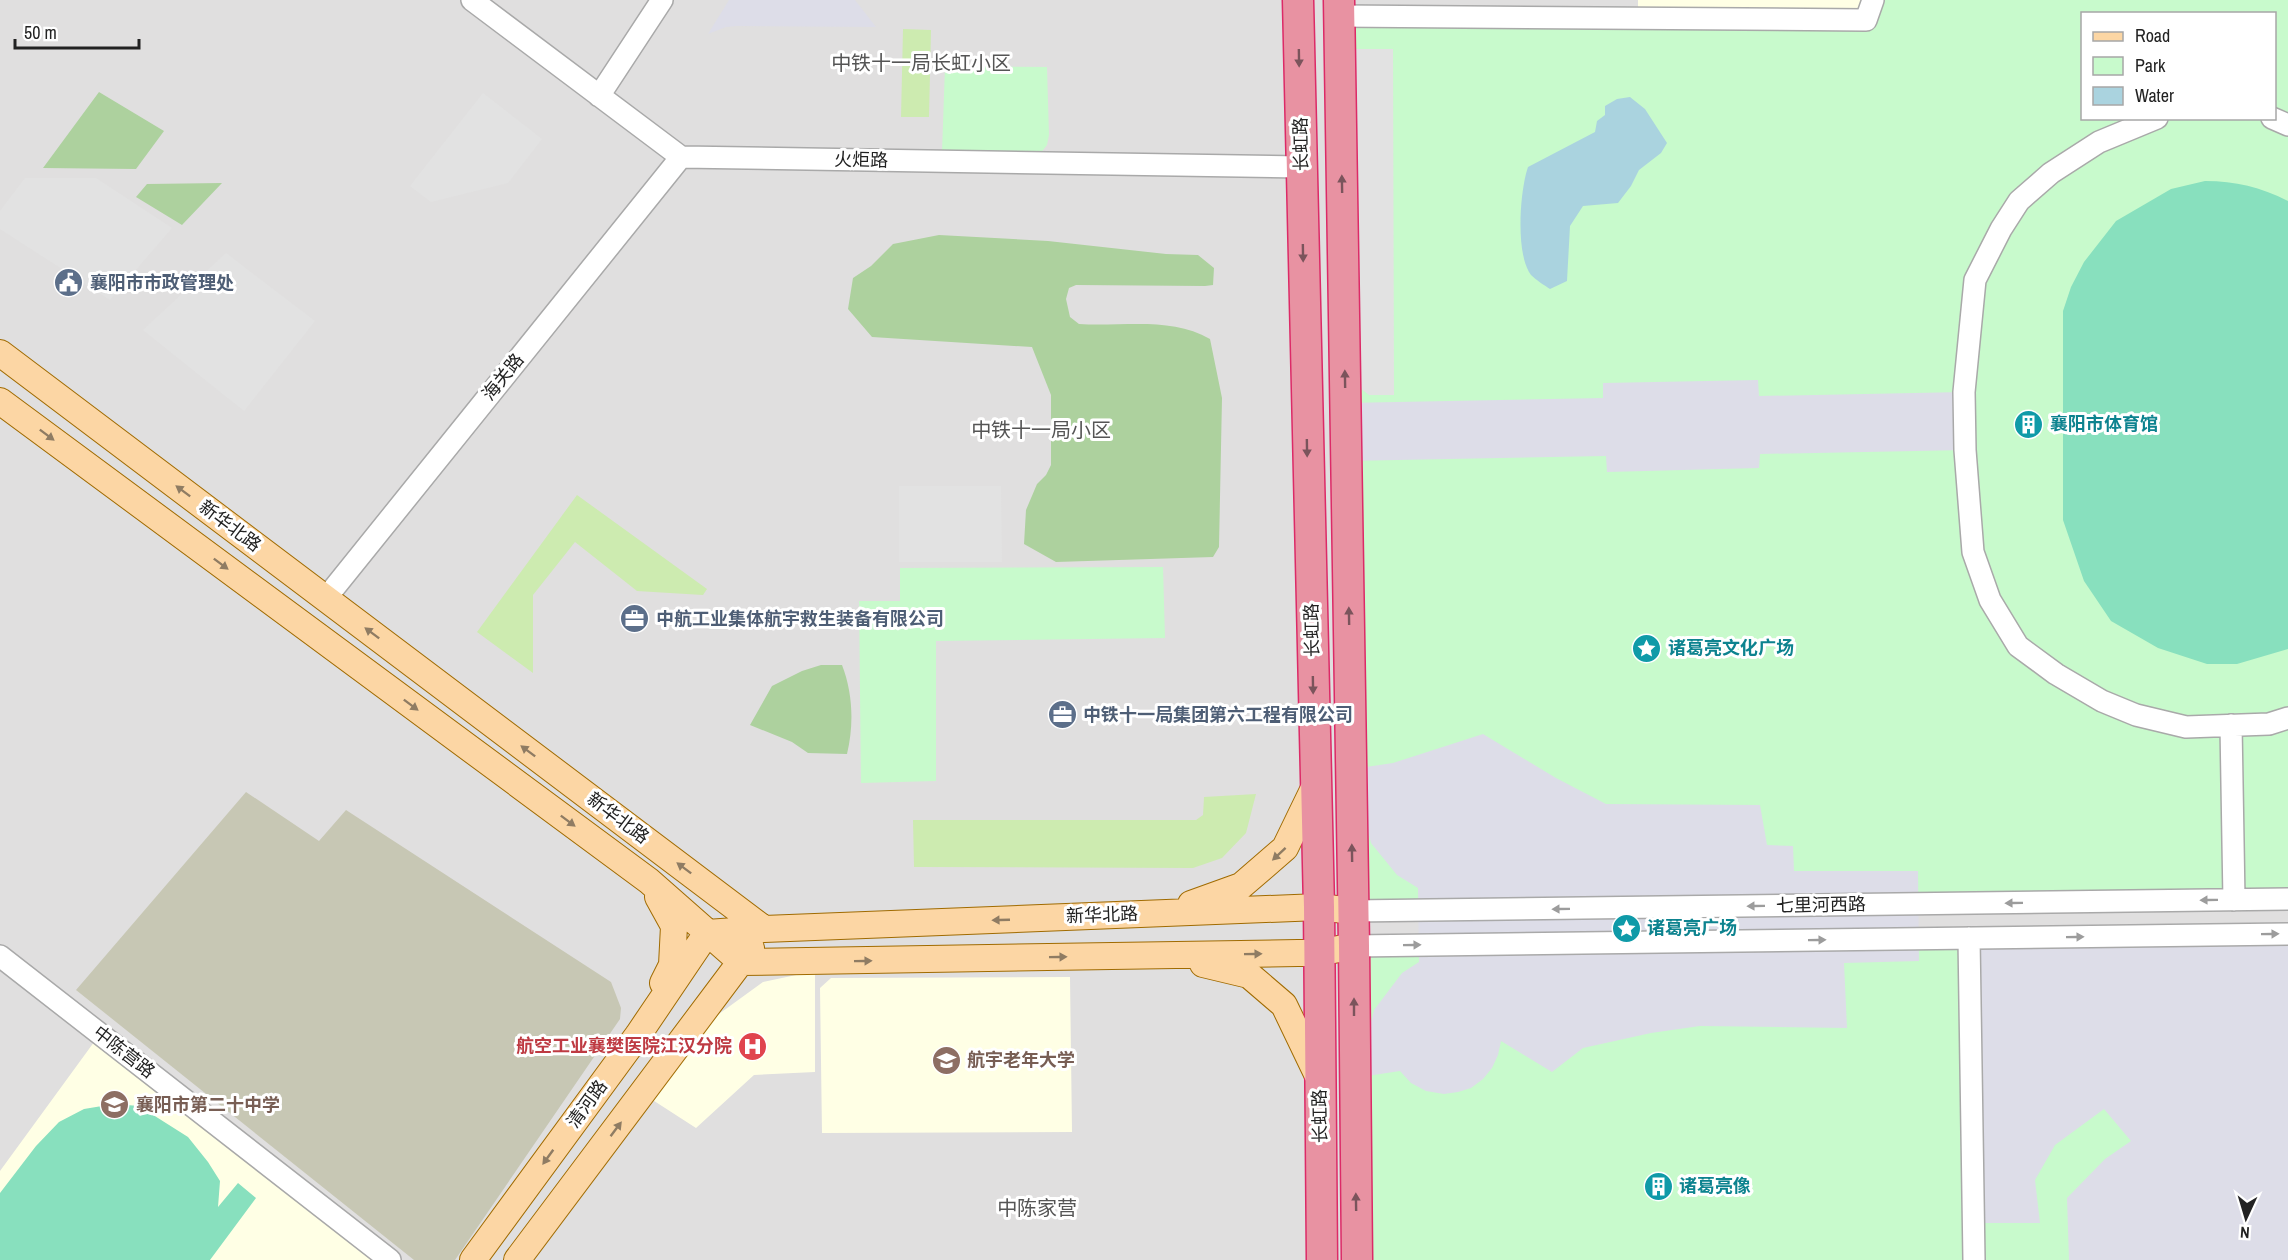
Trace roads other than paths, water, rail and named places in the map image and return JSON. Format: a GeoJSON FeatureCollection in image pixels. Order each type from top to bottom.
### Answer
{"type":"FeatureCollection","features":[{"type":"Feature","properties":{"kind":"highway","name":"长虹路"},"geometry":{"type":"LineString","coordinates":[[1298,0],[1316,784],[1322,1260]]}},
{"type":"Feature","properties":{"kind":"highway","name":"长虹路"},"geometry":{"type":"LineString","coordinates":[[1339,8],[1357,1260]]}},
{"type":"Feature","properties":{"kind":"main road","name":"新华北路"},"geometry":{"type":"LineString","coordinates":[[0,353],[764,929],[1318,907],[1353,911]]}},
{"type":"Feature","properties":{"kind":"main road","name":"新华北路"},"geometry":{"type":"LineString","coordinates":[[1,402],[649,881],[741,962]]}},
{"type":"Feature","properties":{"kind":"main road"},"geometry":{"type":"LineString","coordinates":[[1164,913],[1241,886],[1285,848],[1316,784]]}},
{"type":"Feature","properties":{"kind":"main road"},"geometry":{"type":"LineString","coordinates":[[638,1035],[672,965],[675,926],[649,881]]}},
{"type":"Feature","properties":{"kind":"main road"},"geometry":{"type":"LineString","coordinates":[[716,892],[763,912],[835,926]]}},
{"type":"Feature","properties":{"kind":"main road"},"geometry":{"type":"LineString","coordinates":[[707,933],[764,929]]}},
{"type":"Feature","properties":{"kind":"main road","name":"清河路"},"geometry":{"type":"LineString","coordinates":[[517,1260],[764,929]]}},
{"type":"Feature","properties":{"kind":"main road","name":"清河路"},"geometry":{"type":"LineString","coordinates":[[473,1260],[638,1035],[707,933]]}},
{"type":"Feature","properties":{"kind":"main road"},"geometry":{"type":"LineString","coordinates":[[741,962],[1318,953],[1354,946]]}},
{"type":"Feature","properties":{"kind":"main road"},"geometry":{"type":"LineString","coordinates":[[1164,956],[1248,975],[1284,1005],[1319,1078]]}},
{"type":"Feature","properties":{"kind":"main road"},"geometry":{"type":"LineString","coordinates":[[706,1009],[747,975],[762,970],[834,962]]}},
{"type":"Feature","properties":{"kind":"street"},"geometry":{"type":"LineString","coordinates":[[472,0],[681,157]]}},
{"type":"Feature","properties":{"kind":"street"},"geometry":{"type":"LineString","coordinates":[[599,96],[662,0]]}},
{"type":"Feature","properties":{"kind":"street"},"geometry":{"type":"LineString","coordinates":[[1339,8],[1866,20],[1873,0]]}},
{"type":"Feature","properties":{"kind":"street"},"geometry":{"type":"LineString","coordinates":[[2152,120],[2099,142],[2051,172],[2019,201],[1975,280],[1964,392],[1965,450],[1973,552],[1990,600],[2018,646],[2056,674],[2102,701],[2136,715],[2186,727],[2269,724],[2288,718]]}},
{"type":"Feature","properties":{"kind":"street","name":"火炬路"},"geometry":{"type":"LineString","coordinates":[[681,157],[1302,166]]}},
{"type":"Feature","properties":{"kind":"street","name":"海关路"},"geometry":{"type":"LineString","coordinates":[[326,598],[681,157]]}},
{"type":"Feature","properties":{"kind":"street"},"geometry":{"type":"LineString","coordinates":[[2231,725],[2234,900]]}},
{"type":"Feature","properties":{"kind":"street","name":"七里河西路"},"geometry":{"type":"LineString","coordinates":[[1353,911],[2288,899]]}},
{"type":"Feature","properties":{"kind":"street","name":"七里河西路"},"geometry":{"type":"LineString","coordinates":[[1354,946],[2288,934]]}},
{"type":"Feature","properties":{"kind":"street"},"geometry":{"type":"LineString","coordinates":[[1969,938],[1974,1260]]}},
{"type":"Feature","properties":{"kind":"street","name":"中陈营路"},"geometry":{"type":"LineString","coordinates":[[0,956],[390,1260]]}},
{"type":"Feature","properties":{"kind":"water"},"geometry":{"type":"Polygon","coordinates":[[[1630,97],[1645,109],[1667,143],[1661,153],[1639,170],[1631,186],[1618,203],[1583,206],[1570,226],[1567,281],[1550,289],[1531,275],[1523,252],[1520,222],[1528,167],[1595,132],[1597,121],[1605,115],[1605,106],[1617,99],[1630,97]]]}},
{"type":"Feature","properties":{"kind":"place","name":"襄阳市市政管理处"},"geometry":{"type":"Point","coordinates":[69,283]}},
{"type":"Feature","properties":{"kind":"place","name":"襄阳市体育馆"},"geometry":{"type":"Point","coordinates":[2029,424]}},
{"type":"Feature","properties":{"kind":"place","name":"中航工业集体航宇救生装备有限公司"},"geometry":{"type":"Point","coordinates":[635,619]}},
{"type":"Feature","properties":{"kind":"place","name":"诸葛亮文化广场"},"geometry":{"type":"Point","coordinates":[1647,648]}},
{"type":"Feature","properties":{"kind":"place","name":"中铁十一局集团第六工程有限公司"},"geometry":{"type":"Point","coordinates":[1062,715]}},
{"type":"Feature","properties":{"kind":"place","name":"诸葛亮广场"},"geometry":{"type":"Point","coordinates":[1626,928]}},
{"type":"Feature","properties":{"kind":"place","name":"航空工业襄樊医院江汉分院"},"geometry":{"type":"Point","coordinates":[753,1046]}},
{"type":"Feature","properties":{"kind":"place","name":"航宇老年大学"},"geometry":{"type":"Point","coordinates":[946,1060]}},
{"type":"Feature","properties":{"kind":"place","name":"襄阳市第二十中学"},"geometry":{"type":"Point","coordinates":[115,1105]}},
{"type":"Feature","properties":{"kind":"place","name":"诸葛亮像"},"geometry":{"type":"Point","coordinates":[1658,1186]}},
{"type":"Feature","properties":{"kind":"district","name":"中铁十一局长虹小区"},"geometry":{"type":"Point","coordinates":[921,63]}},
{"type":"Feature","properties":{"kind":"district","name":"中铁十一局小区"},"geometry":{"type":"Point","coordinates":[1041,430]}},
{"type":"Feature","properties":{"kind":"district","name":"中陈家营"},"geometry":{"type":"Point","coordinates":[1037,1208]}}]}
